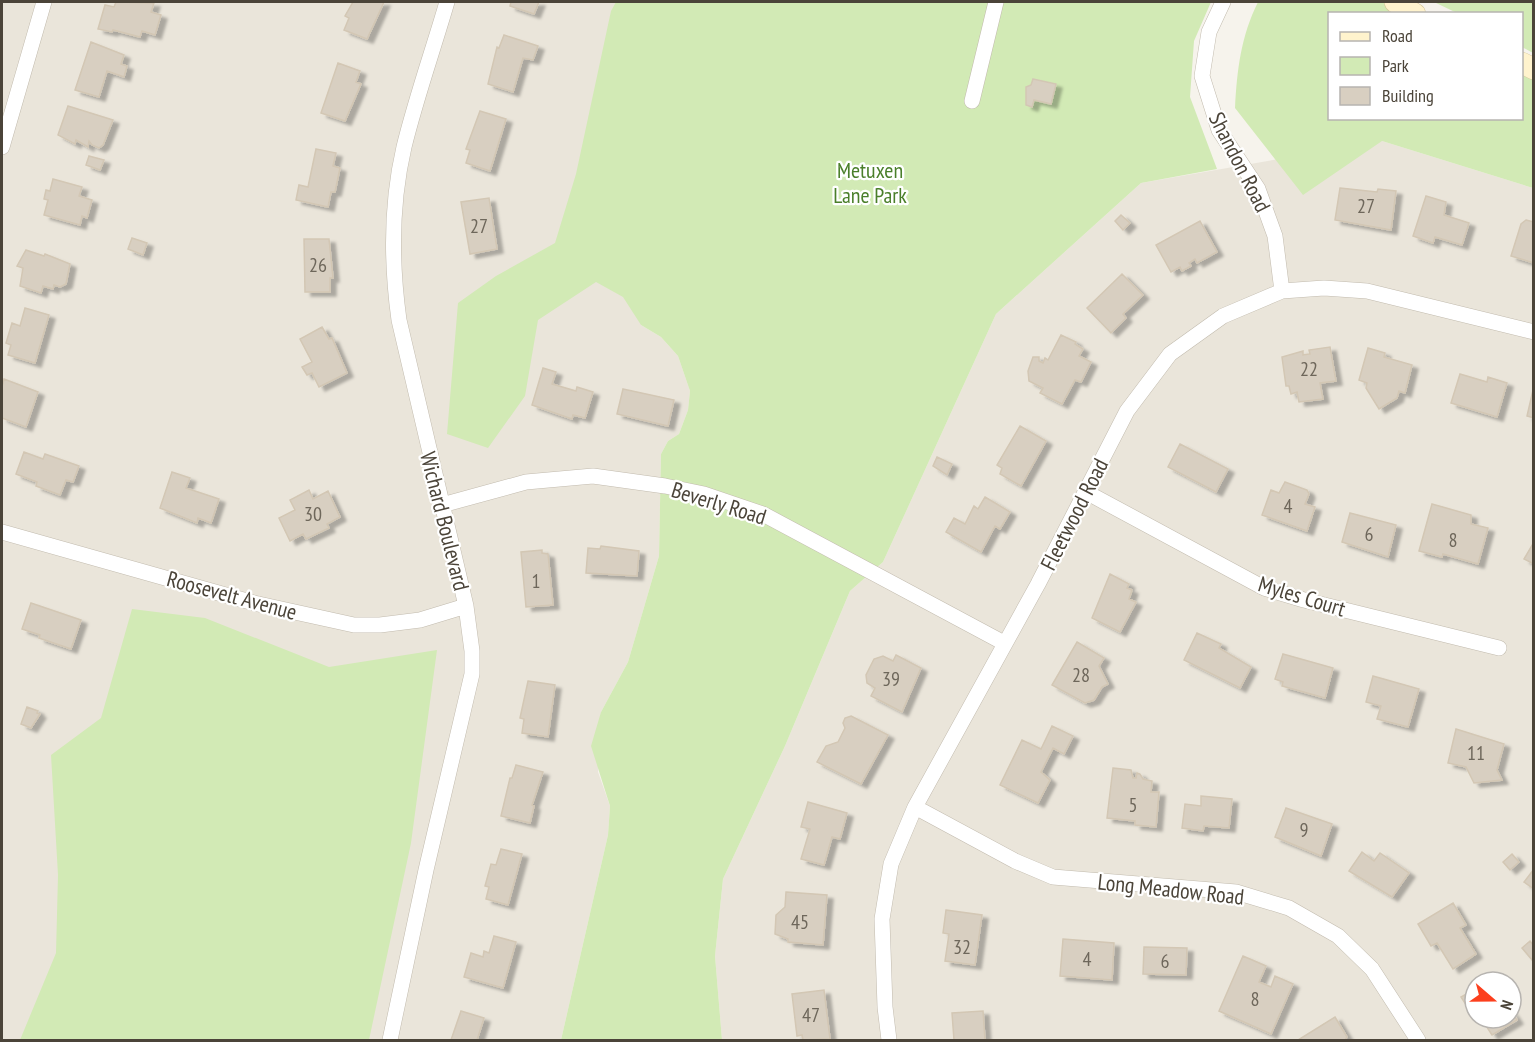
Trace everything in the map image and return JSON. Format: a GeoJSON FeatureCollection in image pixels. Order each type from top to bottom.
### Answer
{"type":"FeatureCollection","features":[{"type":"Feature","properties":{"kind":"street"},"geometry":{"type":"LineString","coordinates":[[2,147],[44,2]]}},
{"type":"Feature","properties":{"kind":"street","name":"Wichard Boulevard"},"geometry":{"type":"LineString","coordinates":[[390,1041],[426,870],[472,674],[472,651],[466,606],[399,320],[393,276],[394,220],[404,148],[447,2]]}},
{"type":"Feature","properties":{"kind":"street"},"geometry":{"type":"LineString","coordinates":[[972,101],[996,2]]}},
{"type":"Feature","properties":{"kind":"street","name":"Shandon Road"},"geometry":{"type":"LineString","coordinates":[[1223,2],[1209,32],[1202,76],[1219,130],[1258,189],[1275,236],[1282,291]]}},
{"type":"Feature","properties":{"kind":"street"},"geometry":{"type":"LineString","coordinates":[[1395,2],[1412,12]]}},
{"type":"Feature","properties":{"kind":"street","name":"Fleetwood Road"},"geometry":{"type":"LineString","coordinates":[[889,1041],[885,1008],[882,919],[891,864],[915,807],[1086,492],[1126,411],[1170,354],[1223,315],[1282,291],[1324,288],[1367,291],[1533,332]]}},
{"type":"Feature","properties":{"kind":"street","name":"Beverly Road"},"geometry":{"type":"LineString","coordinates":[[442,505],[526,482],[593,476],[656,484],[704,494],[763,513],[1004,643]]}},
{"type":"Feature","properties":{"kind":"street","name":"Myles Court"},"geometry":{"type":"LineString","coordinates":[[1086,492],[1264,588],[1499,648]]}},
{"type":"Feature","properties":{"kind":"street","name":"Roosevelt Avenue"},"geometry":{"type":"LineString","coordinates":[[2,532],[254,603],[354,625],[420,620],[466,606]]}},
{"type":"Feature","properties":{"kind":"street","name":"Long Meadow Road"},"geometry":{"type":"LineString","coordinates":[[915,807],[1015,861],[1053,877],[1236,892],[1289,908],[1338,936],[1372,969],[1418,1041]]}},
{"type":"Feature","properties":{"kind":"shaded area"},"geometry":{"type":"Polygon","coordinates":[[[2,2],[752,2],[641,325],[661,337],[678,356],[690,391],[688,410],[679,434],[668,441],[661,454],[659,556],[628,662],[601,712],[598,772],[610,806],[608,835],[561,1040],[2,1040],[2,2]]]}},
{"type":"Feature","properties":{"kind":"shaded area"},"geometry":{"type":"Polygon","coordinates":[[[1382,141],[1533,188],[1533,1040],[722,1040],[715,956],[723,879],[785,746],[850,591],[883,562],[996,314],[1141,183],[1382,141]]]}},
{"type":"Feature","properties":{"kind":"green space","name":"Metuxen Lane Park"},"geometry":{"type":"Polygon","coordinates":[[[616,2],[1211,2],[1194,41],[1190,97],[1217,169],[1141,183],[996,314],[883,562],[850,591],[785,746],[723,879],[715,956],[722,1040],[561,1040],[608,835],[610,806],[591,746],[601,712],[628,662],[659,556],[661,454],[668,441],[679,434],[688,410],[690,391],[678,356],[661,337],[641,325],[623,297],[596,282],[538,320],[525,396],[488,448],[447,434],[458,303],[496,276],[555,243],[576,174],[611,11],[616,2]]]}},
{"type":"Feature","properties":{"kind":"green space"},"geometry":{"type":"Polygon","coordinates":[[[1258,2],[1381,2],[1412,12],[1328,12],[1328,120],[1523,120],[1523,64],[1533,69],[1533,188],[1382,141],[1303,195],[1235,108],[1241,54],[1258,2]]]}},
{"type":"Feature","properties":{"kind":"green space"},"geometry":{"type":"Polygon","coordinates":[[[1434,2],[1533,2],[1533,53],[1523,48],[1523,12],[1455,12],[1434,2]]]}},
{"type":"Feature","properties":{"kind":"green space"},"geometry":{"type":"Polygon","coordinates":[[[132,609],[205,618],[329,667],[437,650],[411,843],[369,1040],[20,1040],[56,953],[58,875],[51,755],[101,718],[132,609]]]}},
{"type":"Feature","properties":{"kind":"building"},"geometry":{"type":"Polygon","coordinates":[[[116,2],[154,3],[151,12],[161,15],[155,35],[142,31],[140,37],[113,30],[112,32],[98,29],[105,5],[114,7],[116,2]]]}},
{"type":"Feature","properties":{"kind":"building"},"geometry":{"type":"Polygon","coordinates":[[[353,2],[384,2],[367,39],[344,30],[349,18],[345,16],[353,2]]]}},
{"type":"Feature","properties":{"kind":"building"},"geometry":{"type":"Polygon","coordinates":[[[511,2],[539,2],[534,14],[510,6],[511,2]]]}},
{"type":"Feature","properties":{"kind":"building"},"geometry":{"type":"Polygon","coordinates":[[[504,35],[538,46],[533,60],[523,58],[513,92],[488,84],[497,47],[499,48],[504,35]]]}},
{"type":"Feature","properties":{"kind":"building"},"geometry":{"type":"Polygon","coordinates":[[[91,42],[124,55],[121,64],[127,66],[124,77],[107,71],[99,97],[75,90],[91,42]]]}},
{"type":"Feature","properties":{"kind":"building"},"geometry":{"type":"Polygon","coordinates":[[[338,63],[360,71],[356,82],[361,84],[345,121],[321,113],[338,63]]]}},
{"type":"Feature","properties":{"kind":"building"},"geometry":{"type":"Polygon","coordinates":[[[1033,79],[1056,84],[1051,104],[1034,100],[1032,107],[1026,105],[1026,87],[1031,85],[1033,79]]]}},
{"type":"Feature","properties":{"kind":"building"},"geometry":{"type":"Polygon","coordinates":[[[68,106],[113,120],[103,145],[99,148],[89,141],[88,147],[76,140],[75,144],[58,135],[68,106]]]}},
{"type":"Feature","properties":{"kind":"building"},"geometry":{"type":"Polygon","coordinates":[[[480,111],[506,119],[490,171],[466,163],[470,150],[466,149],[480,111]]]}},
{"type":"Feature","properties":{"kind":"building"},"geometry":{"type":"Polygon","coordinates":[[[316,149],[336,153],[333,166],[340,168],[335,192],[331,192],[328,207],[296,200],[299,185],[308,187],[316,149]]]}},
{"type":"Feature","properties":{"kind":"building"},"geometry":{"type":"Polygon","coordinates":[[[89,156],[104,160],[100,170],[86,165],[89,156]]]}},
{"type":"Feature","properties":{"kind":"building"},"geometry":{"type":"Polygon","coordinates":[[[53,179],[82,187],[79,196],[92,200],[87,218],[82,216],[80,225],[44,215],[48,200],[44,199],[46,190],[50,191],[53,179]]]}},
{"type":"Feature","properties":{"kind":"building"},"geometry":{"type":"Polygon","coordinates":[[[1340,188],[1377,192],[1378,189],[1396,191],[1391,230],[1335,220],[1340,188]]]}},
{"type":"Feature","properties":{"kind":"building"},"geometry":{"type":"Polygon","coordinates":[[[1426,196],[1446,202],[1444,215],[1469,223],[1462,245],[1435,237],[1433,243],[1413,236],[1426,196]]]}},
{"type":"Feature","properties":{"kind":"building"},"geometry":{"type":"Polygon","coordinates":[[[489,198],[497,249],[470,254],[461,202],[489,198]]]}},
{"type":"Feature","properties":{"kind":"building"},"geometry":{"type":"Polygon","coordinates":[[[1121,215],[1130,223],[1123,230],[1115,221],[1121,215]]]}},
{"type":"Feature","properties":{"kind":"building"},"geometry":{"type":"Polygon","coordinates":[[[1526,220],[1534,222],[1534,263],[1511,256],[1521,224],[1526,220]]]}},
{"type":"Feature","properties":{"kind":"building"},"geometry":{"type":"Polygon","coordinates":[[[1200,221],[1217,252],[1197,263],[1195,259],[1189,263],[1191,266],[1182,271],[1180,267],[1171,272],[1156,245],[1200,221]]]}},
{"type":"Feature","properties":{"kind":"building"},"geometry":{"type":"Polygon","coordinates":[[[132,238],[147,243],[143,255],[128,249],[132,238]]]}},
{"type":"Feature","properties":{"kind":"building"},"geometry":{"type":"Polygon","coordinates":[[[304,239],[329,239],[333,278],[330,278],[330,292],[305,292],[304,239]]]}},
{"type":"Feature","properties":{"kind":"building"},"geometry":{"type":"Polygon","coordinates":[[[26,250],[44,256],[45,254],[70,264],[66,284],[60,287],[54,285],[53,289],[43,286],[41,293],[20,286],[23,268],[17,266],[26,250]]]}},
{"type":"Feature","properties":{"kind":"building"},"geometry":{"type":"Polygon","coordinates":[[[1122,274],[1143,295],[1123,314],[1126,318],[1111,333],[1087,308],[1122,274]]]}},
{"type":"Feature","properties":{"kind":"building"},"geometry":{"type":"Polygon","coordinates":[[[25,308],[49,315],[35,363],[8,355],[11,345],[6,343],[12,323],[20,326],[25,308]]]}},
{"type":"Feature","properties":{"kind":"building"},"geometry":{"type":"Polygon","coordinates":[[[322,327],[329,339],[332,338],[347,373],[319,387],[312,373],[307,375],[302,367],[312,362],[300,339],[322,327]]]}},
{"type":"Feature","properties":{"kind":"building"},"geometry":{"type":"Polygon","coordinates":[[[1061,335],[1076,342],[1075,344],[1083,349],[1079,356],[1091,362],[1081,382],[1075,380],[1062,404],[1040,393],[1043,388],[1029,381],[1028,371],[1033,357],[1039,357],[1039,361],[1043,363],[1045,358],[1048,360],[1061,335]]]}},
{"type":"Feature","properties":{"kind":"building"},"geometry":{"type":"Polygon","coordinates":[[[1330,347],[1336,381],[1320,383],[1323,399],[1299,402],[1297,392],[1291,394],[1289,386],[1286,386],[1282,357],[1303,351],[1303,355],[1310,354],[1309,350],[1330,347]]]}},
{"type":"Feature","properties":{"kind":"building"},"geometry":{"type":"Polygon","coordinates":[[[1368,348],[1385,353],[1384,357],[1412,365],[1405,393],[1399,391],[1397,398],[1379,409],[1366,388],[1367,383],[1359,380],[1368,348]]]}},
{"type":"Feature","properties":{"kind":"building"},"geometry":{"type":"Polygon","coordinates":[[[543,368],[556,372],[552,384],[576,391],[577,387],[593,392],[585,418],[573,415],[572,419],[532,405],[543,368]]]}},
{"type":"Feature","properties":{"kind":"building"},"geometry":{"type":"Polygon","coordinates":[[[1460,374],[1487,382],[1488,377],[1507,383],[1497,417],[1451,403],[1460,374]]]}},
{"type":"Feature","properties":{"kind":"building"},"geometry":{"type":"Polygon","coordinates":[[[4,379],[38,392],[26,427],[2,418],[4,379]]]}},
{"type":"Feature","properties":{"kind":"building"},"geometry":{"type":"Polygon","coordinates":[[[623,389],[674,400],[668,426],[617,414],[623,389]]]}},
{"type":"Feature","properties":{"kind":"building"},"geometry":{"type":"Polygon","coordinates":[[[1534,390],[1534,418],[1527,416],[1534,390]]]}},
{"type":"Feature","properties":{"kind":"building"},"geometry":{"type":"Polygon","coordinates":[[[1020,426],[1046,441],[1021,486],[1000,474],[1002,468],[997,465],[1020,426]]]}},
{"type":"Feature","properties":{"kind":"building"},"geometry":{"type":"Polygon","coordinates":[[[1180,444],[1228,469],[1216,492],[1168,467],[1180,444]]]}},
{"type":"Feature","properties":{"kind":"building"},"geometry":{"type":"Polygon","coordinates":[[[24,452],[43,459],[45,454],[79,466],[73,482],[66,480],[60,495],[36,486],[37,482],[16,474],[24,452]]]}},
{"type":"Feature","properties":{"kind":"building"},"geometry":{"type":"Polygon","coordinates":[[[937,457],[952,464],[947,475],[933,466],[937,457]]]}},
{"type":"Feature","properties":{"kind":"building"},"geometry":{"type":"Polygon","coordinates":[[[172,472],[190,478],[186,488],[219,499],[211,523],[198,518],[197,523],[160,508],[172,472]]]}},
{"type":"Feature","properties":{"kind":"building"},"geometry":{"type":"Polygon","coordinates":[[[1285,482],[1307,490],[1309,494],[1305,504],[1315,507],[1307,531],[1262,515],[1271,490],[1279,493],[1285,482]]]}},
{"type":"Feature","properties":{"kind":"building"},"geometry":{"type":"Polygon","coordinates":[[[309,490],[313,499],[328,491],[340,517],[327,524],[329,528],[306,539],[303,534],[290,541],[279,518],[295,510],[290,500],[309,490]]]}},
{"type":"Feature","properties":{"kind":"building"},"geometry":{"type":"Polygon","coordinates":[[[985,497],[1010,512],[1000,529],[995,526],[981,552],[946,532],[954,518],[965,524],[974,506],[978,509],[985,497]]]}},
{"type":"Feature","properties":{"kind":"building"},"geometry":{"type":"Polygon","coordinates":[[[1432,504],[1471,515],[1471,524],[1488,528],[1478,564],[1443,554],[1442,557],[1419,551],[1432,504]]]}},
{"type":"Feature","properties":{"kind":"building"},"geometry":{"type":"Polygon","coordinates":[[[1350,513],[1396,525],[1388,557],[1342,542],[1350,513]]]}},
{"type":"Feature","properties":{"kind":"building"},"geometry":{"type":"Polygon","coordinates":[[[1534,542],[1534,564],[1524,559],[1534,542]]]}},
{"type":"Feature","properties":{"kind":"building"},"geometry":{"type":"Polygon","coordinates":[[[601,546],[639,551],[637,576],[586,573],[588,548],[600,549],[601,546]]]}},
{"type":"Feature","properties":{"kind":"building"},"geometry":{"type":"Polygon","coordinates":[[[542,550],[542,553],[548,554],[553,605],[526,607],[521,552],[542,550]]]}},
{"type":"Feature","properties":{"kind":"building"},"geometry":{"type":"Polygon","coordinates":[[[1110,574],[1129,584],[1127,588],[1132,590],[1129,599],[1136,602],[1120,632],[1092,618],[1110,574]]]}},
{"type":"Feature","properties":{"kind":"building"},"geometry":{"type":"Polygon","coordinates":[[[31,603],[81,620],[71,649],[39,638],[40,635],[22,629],[31,603]]]}},
{"type":"Feature","properties":{"kind":"building"},"geometry":{"type":"Polygon","coordinates":[[[1197,633],[1221,644],[1219,648],[1251,667],[1240,688],[1184,660],[1197,633]]]}},
{"type":"Feature","properties":{"kind":"building"},"geometry":{"type":"Polygon","coordinates":[[[1077,642],[1104,658],[1099,666],[1108,684],[1102,687],[1094,700],[1085,703],[1052,685],[1077,642]]]}},
{"type":"Feature","properties":{"kind":"building"},"geometry":{"type":"Polygon","coordinates":[[[1283,654],[1333,668],[1325,698],[1282,686],[1283,682],[1275,679],[1283,654]]]}},
{"type":"Feature","properties":{"kind":"building"},"geometry":{"type":"Polygon","coordinates":[[[896,655],[921,668],[902,712],[871,696],[875,688],[867,683],[866,675],[874,659],[883,656],[893,661],[896,655]]]}},
{"type":"Feature","properties":{"kind":"building"},"geometry":{"type":"Polygon","coordinates":[[[1373,676],[1419,689],[1408,727],[1377,719],[1381,706],[1366,702],[1373,676]]]}},
{"type":"Feature","properties":{"kind":"building"},"geometry":{"type":"Polygon","coordinates":[[[528,681],[555,685],[548,737],[522,733],[524,719],[520,718],[528,681]]]}},
{"type":"Feature","properties":{"kind":"building"},"geometry":{"type":"Polygon","coordinates":[[[27,707],[40,714],[31,728],[21,724],[27,707]]]}},
{"type":"Feature","properties":{"kind":"building"},"geometry":{"type":"Polygon","coordinates":[[[851,716],[888,735],[861,784],[817,762],[826,746],[838,742],[845,728],[843,723],[845,718],[851,716]]]}},
{"type":"Feature","properties":{"kind":"building"},"geometry":{"type":"Polygon","coordinates":[[[1052,726],[1073,736],[1064,754],[1053,748],[1041,772],[1050,780],[1038,803],[1000,785],[1022,740],[1041,749],[1052,726]]]}},
{"type":"Feature","properties":{"kind":"building"},"geometry":{"type":"Polygon","coordinates":[[[1456,729],[1504,744],[1497,770],[1502,780],[1474,783],[1466,767],[1448,763],[1456,729]]]}},
{"type":"Feature","properties":{"kind":"building"},"geometry":{"type":"Polygon","coordinates":[[[516,765],[543,772],[532,805],[534,806],[530,823],[501,816],[510,778],[512,778],[516,765]]]}},
{"type":"Feature","properties":{"kind":"building"},"geometry":{"type":"Polygon","coordinates":[[[1113,768],[1131,770],[1133,778],[1136,778],[1137,773],[1143,779],[1152,781],[1151,792],[1159,792],[1156,827],[1135,825],[1135,821],[1107,818],[1113,768]]]}},
{"type":"Feature","properties":{"kind":"building"},"geometry":{"type":"Polygon","coordinates":[[[1201,796],[1232,799],[1229,828],[1204,826],[1203,831],[1182,828],[1185,804],[1201,806],[1201,796]]]}},
{"type":"Feature","properties":{"kind":"building"},"geometry":{"type":"Polygon","coordinates":[[[808,802],[847,813],[840,839],[832,837],[824,865],[801,859],[810,829],[801,827],[808,802]]]}},
{"type":"Feature","properties":{"kind":"building"},"geometry":{"type":"Polygon","coordinates":[[[1286,808],[1332,824],[1321,856],[1275,837],[1286,808]]]}},
{"type":"Feature","properties":{"kind":"building"},"geometry":{"type":"Polygon","coordinates":[[[501,849],[522,854],[508,905],[486,899],[489,887],[485,886],[491,864],[496,865],[501,849]]]}},
{"type":"Feature","properties":{"kind":"building"},"geometry":{"type":"Polygon","coordinates":[[[1362,852],[1374,861],[1380,853],[1409,873],[1392,897],[1349,871],[1362,852]]]}},
{"type":"Feature","properties":{"kind":"building"},"geometry":{"type":"Polygon","coordinates":[[[1512,854],[1519,862],[1510,870],[1503,862],[1512,854]]]}},
{"type":"Feature","properties":{"kind":"building"},"geometry":{"type":"Polygon","coordinates":[[[1534,869],[1534,889],[1524,882],[1534,869]]]}},
{"type":"Feature","properties":{"kind":"building"},"geometry":{"type":"Polygon","coordinates":[[[786,892],[827,895],[823,945],[788,942],[788,939],[775,934],[776,915],[785,907],[786,892]]]}},
{"type":"Feature","properties":{"kind":"building"},"geometry":{"type":"Polygon","coordinates":[[[1453,903],[1466,925],[1460,928],[1476,954],[1453,969],[1437,943],[1431,946],[1418,924],[1453,903]]]}},
{"type":"Feature","properties":{"kind":"building"},"geometry":{"type":"Polygon","coordinates":[[[946,910],[982,915],[975,965],[945,961],[949,934],[943,933],[946,910]]]}},
{"type":"Feature","properties":{"kind":"building"},"geometry":{"type":"Polygon","coordinates":[[[494,936],[516,942],[503,988],[464,977],[471,953],[483,957],[484,951],[489,953],[494,936]]]}},
{"type":"Feature","properties":{"kind":"building"},"geometry":{"type":"Polygon","coordinates":[[[1063,939],[1114,943],[1112,980],[1060,976],[1063,939]]]}},
{"type":"Feature","properties":{"kind":"building"},"geometry":{"type":"Polygon","coordinates":[[[1530,941],[1534,946],[1533,961],[1522,948],[1530,941]]]}},
{"type":"Feature","properties":{"kind":"building"},"geometry":{"type":"Polygon","coordinates":[[[1144,947],[1187,948],[1186,975],[1143,974],[1144,947]]]}},
{"type":"Feature","properties":{"kind":"building"},"geometry":{"type":"Polygon","coordinates":[[[1243,956],[1266,966],[1259,982],[1271,987],[1275,976],[1293,984],[1271,1034],[1219,1011],[1243,956]]]}},
{"type":"Feature","properties":{"kind":"building"},"geometry":{"type":"Polygon","coordinates":[[[824,990],[830,1039],[803,1040],[802,1035],[797,1036],[792,994],[824,990]]]}},
{"type":"Feature","properties":{"kind":"building"},"geometry":{"type":"Polygon","coordinates":[[[461,1011],[484,1018],[477,1040],[451,1040],[461,1011]]]}},
{"type":"Feature","properties":{"kind":"building"},"geometry":{"type":"Polygon","coordinates":[[[983,1011],[985,1040],[954,1040],[952,1013],[983,1011]]]}},
{"type":"Feature","properties":{"kind":"building"},"geometry":{"type":"Polygon","coordinates":[[[1335,1017],[1347,1037],[1345,1040],[1298,1040],[1335,1017]]]}},
{"type":"Feature","properties":{"kind":"building"},"geometry":{"type":"Polygon","coordinates":[[[1489,1030],[1500,1030],[1492,1035],[1489,1030]]]}}]}
